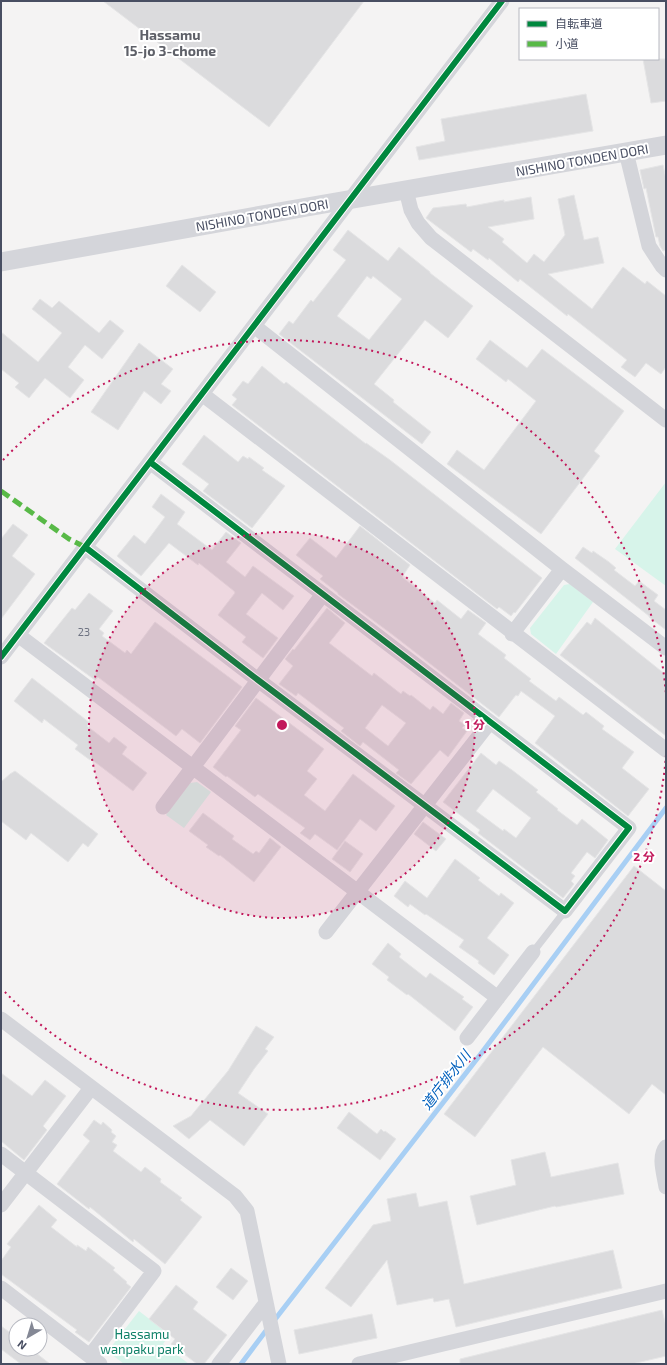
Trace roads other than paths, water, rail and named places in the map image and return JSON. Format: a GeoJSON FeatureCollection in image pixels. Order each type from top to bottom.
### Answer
{"type":"FeatureCollection","features":[{"type":"Feature","properties":{"kind":"street"},"geometry":{"type":"LineString","coordinates":[[1,657],[502,1]]}},
{"type":"Feature","properties":{"kind":"street","name":"NISHINO TONDEN DORI"},"geometry":{"type":"LineString","coordinates":[[1,262],[666,145]]}},
{"type":"Feature","properties":{"kind":"street"},"geometry":{"type":"LineString","coordinates":[[626,152],[649,246],[666,270]]}},
{"type":"Feature","properties":{"kind":"street"},"geometry":{"type":"LineString","coordinates":[[406,190],[411,210],[418,223],[431,238],[666,420]]}},
{"type":"Feature","properties":{"kind":"street"},"geometry":{"type":"LineString","coordinates":[[254,326],[562,569],[666,648]]}},
{"type":"Feature","properties":{"kind":"street"},"geometry":{"type":"LineString","coordinates":[[202,394],[512,634],[666,750]]}},
{"type":"Feature","properties":{"kind":"street"},"geometry":{"type":"LineString","coordinates":[[84,547],[565,911],[629,828],[150,462]]}},
{"type":"Feature","properties":{"kind":"street"},"geometry":{"type":"LineString","coordinates":[[512,634],[562,569]]}},
{"type":"Feature","properties":{"kind":"street"},"geometry":{"type":"LineString","coordinates":[[163,807],[323,594]]}},
{"type":"Feature","properties":{"kind":"street"},"geometry":{"type":"LineString","coordinates":[[18,635],[498,998]]}},
{"type":"Feature","properties":{"kind":"street"},"geometry":{"type":"LineString","coordinates":[[326,932],[490,722]]}},
{"type":"Feature","properties":{"kind":"street"},"geometry":{"type":"LineString","coordinates":[[467,1038],[533,952]]}},
{"type":"Feature","properties":{"kind":"street"},"geometry":{"type":"LineString","coordinates":[[1,1019],[235,1196],[247,1211],[279,1364]]}},
{"type":"Feature","properties":{"kind":"street"},"geometry":{"type":"LineString","coordinates":[[1,1205],[91,1088]]}},
{"type":"Feature","properties":{"kind":"street"},"geometry":{"type":"LineString","coordinates":[[666,1146],[662,1152],[662,1166],[666,1187]]}},
{"type":"Feature","properties":{"kind":"street"},"geometry":{"type":"LineString","coordinates":[[1,1154],[154,1271],[95,1360],[1,1288]]}},
{"type":"Feature","properties":{"kind":"street"},"geometry":{"type":"LineString","coordinates":[[359,1364],[666,1291]]}},
{"type":"Feature","properties":{"kind":"street"},"geometry":{"type":"LineString","coordinates":[[219,1364],[267,1308]]}},
{"type":"Feature","properties":{"kind":"lane"},"geometry":{"type":"LineString","coordinates":[[533,952],[565,911]]}},
{"type":"Feature","properties":{"kind":"waterway","name":"道庁排水川"},"geometry":{"type":"LineString","coordinates":[[273,1322],[480,1055],[666,808]]}},
{"type":"Feature","properties":{"kind":"waterway","name":"道庁排水川"},"geometry":{"type":"LineString","coordinates":[[241,1364],[268,1328]]}},
{"type":"Feature","properties":{"kind":"district","name":"Hassamu 15-jo 3-chome"},"geometry":{"type":"Point","coordinates":[170,44]}},
{"type":"Feature","properties":{"kind":"park label","name":"Hassamu wanpaku park"},"geometry":{"type":"Point","coordinates":[142,1342]}}]}
